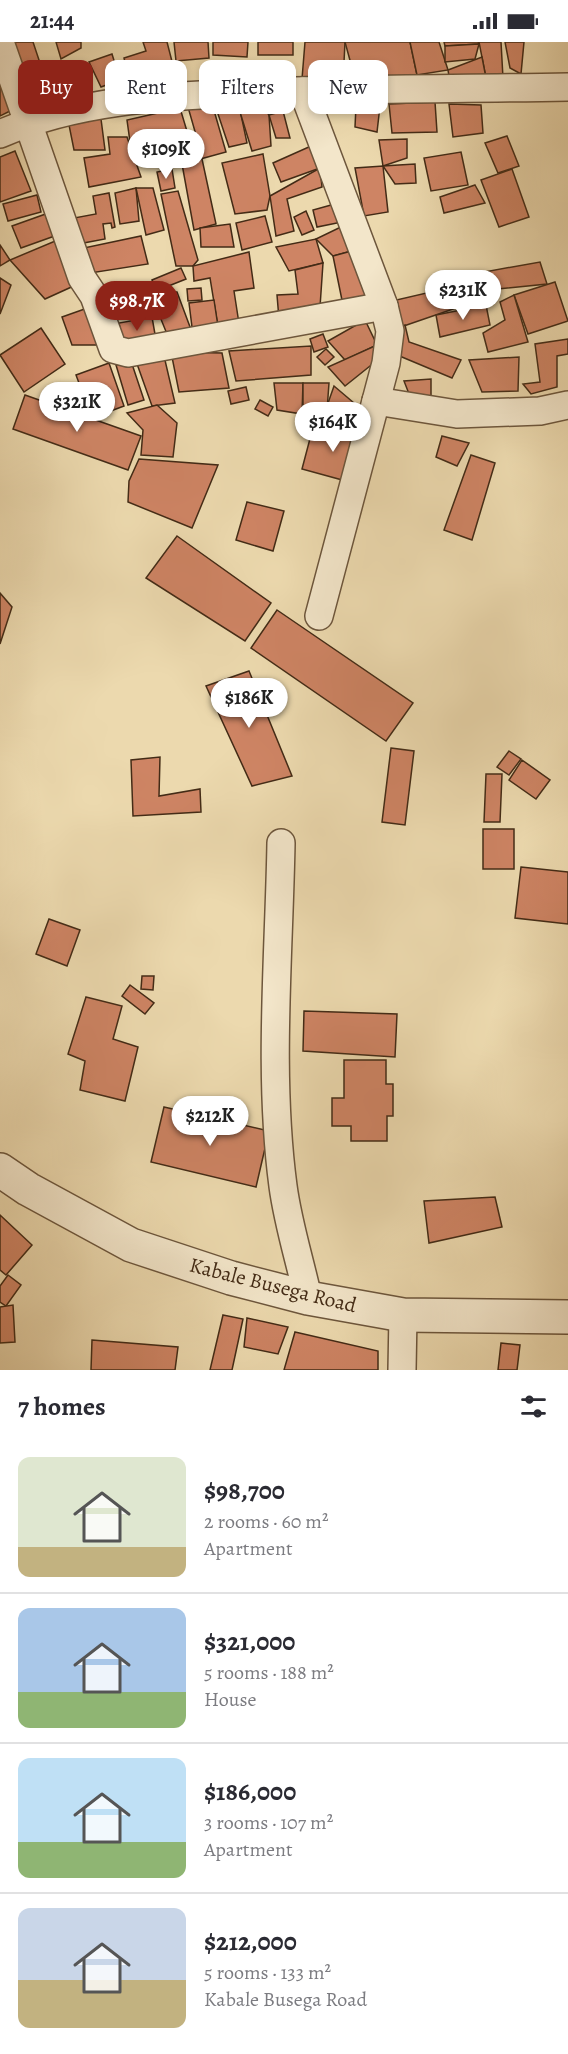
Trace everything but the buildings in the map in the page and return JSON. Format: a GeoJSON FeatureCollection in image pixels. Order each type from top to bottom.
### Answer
{"type":"FeatureCollection","features":[{"type":"Feature","properties":{"kind":"street"},"geometry":{"type":"LineString","coordinates":[[0,42],[82,278],[94,296],[113,349],[128,353],[384,306]]}},
{"type":"Feature","properties":{"kind":"street"},"geometry":{"type":"LineString","coordinates":[[0,134],[26,122],[134,99],[303,91],[568,87]]}},
{"type":"Feature","properties":{"kind":"street"},"geometry":{"type":"LineString","coordinates":[[303,91],[384,306],[390,331],[386,363],[319,616]]}},
{"type":"Feature","properties":{"kind":"street"},"geometry":{"type":"LineString","coordinates":[[376,401],[458,414],[540,411],[568,405]]}},
{"type":"Feature","properties":{"kind":"street"},"geometry":{"type":"LineString","coordinates":[[281,843],[274,1022],[278,1113],[283,1187],[308,1298]]}},
{"type":"Feature","properties":{"kind":"street","name":"Kabale Busega Road"},"geometry":{"type":"LineString","coordinates":[[0,1170],[28,1189],[131,1245],[231,1278],[308,1298],[403,1315],[568,1317]]}},
{"type":"Feature","properties":{"kind":"street"},"geometry":{"type":"LineString","coordinates":[[402,1370],[403,1315]]}}]}
